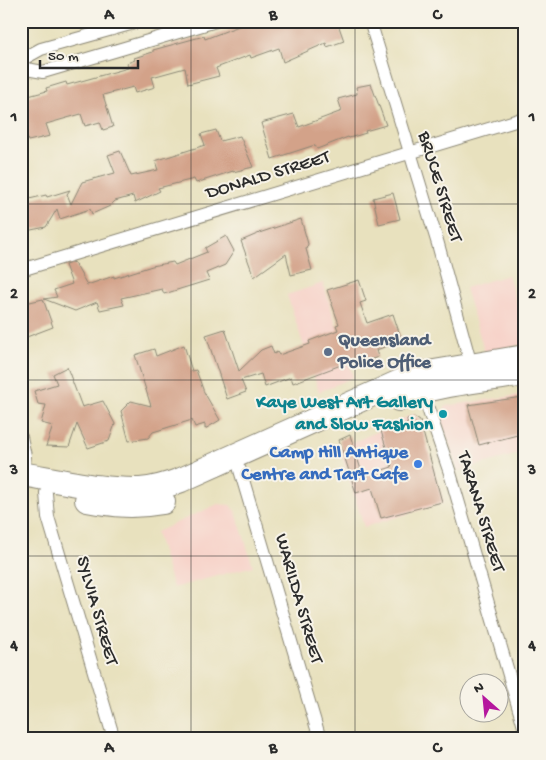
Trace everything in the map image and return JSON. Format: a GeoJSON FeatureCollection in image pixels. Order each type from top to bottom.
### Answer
{"type":"FeatureCollection","features":[{"type":"Feature","properties":{"kind":"highway"},"geometry":{"type":"LineString","coordinates":[[22,479],[141,490],[164,486],[388,386],[418,375],[525,357]]}},
{"type":"Feature","properties":{"kind":"highway"},"geometry":{"type":"LineString","coordinates":[[22,479],[46,493],[122,506],[140,506],[180,498],[388,404],[441,387],[525,374]]}},
{"type":"Feature","properties":{"kind":"street"},"geometry":{"type":"LineString","coordinates":[[21,60],[41,50],[141,21]]}},
{"type":"Feature","properties":{"kind":"street"},"geometry":{"type":"LineString","coordinates":[[21,68],[43,72],[216,21]]}},
{"type":"Feature","properties":{"kind":"street","name":"BRUCE STREET"},"geometry":{"type":"LineString","coordinates":[[370,21],[438,244],[471,365]]}},
{"type":"Feature","properties":{"kind":"street","name":"DONALD STREET"},"geometry":{"type":"LineString","coordinates":[[21,270],[525,118]]}},
{"type":"Feature","properties":{"kind":"street","name":"TARANA STREET"},"geometry":{"type":"LineString","coordinates":[[422,392],[450,473],[525,730]]}},
{"type":"Feature","properties":{"kind":"street"},"geometry":{"type":"LineString","coordinates":[[21,438],[25,456],[22,479]]}},
{"type":"Feature","properties":{"kind":"street","name":"WARILDA STREET"},"geometry":{"type":"LineString","coordinates":[[240,470],[320,739]]}},
{"type":"Feature","properties":{"kind":"street","name":"SYLVIA STREET"},"geometry":{"type":"LineString","coordinates":[[46,493],[48,517],[114,739]]}},
{"type":"Feature","properties":{"kind":"shaded area"},"geometry":{"type":"Polygon","coordinates":[[[508,275],[525,330],[525,344],[485,353],[465,288],[508,275]]]}},
{"type":"Feature","properties":{"kind":"shaded area"},"geometry":{"type":"Polygon","coordinates":[[[323,283],[353,377],[319,392],[287,295],[323,283]]]}},
{"type":"Feature","properties":{"kind":"shaded area"},"geometry":{"type":"Polygon","coordinates":[[[525,394],[525,452],[458,471],[440,416],[446,406],[525,394]]]}},
{"type":"Feature","properties":{"kind":"shaded area"},"geometry":{"type":"Polygon","coordinates":[[[413,414],[420,419],[444,503],[364,527],[340,449],[413,414]]]}},
{"type":"Feature","properties":{"kind":"shaded area"},"geometry":{"type":"Polygon","coordinates":[[[218,504],[230,505],[236,512],[253,566],[173,588],[156,532],[218,504]]]}},
{"type":"Feature","properties":{"kind":"building"},"geometry":{"type":"Polygon","coordinates":[[[252,21],[266,21],[267,25],[278,21],[337,21],[344,41],[327,47],[326,43],[283,62],[279,48],[251,58],[250,55],[216,68],[219,76],[188,84],[185,68],[152,77],[155,87],[135,93],[133,87],[103,95],[113,127],[103,130],[100,122],[85,126],[81,114],[46,124],[50,136],[28,141],[21,117],[21,98],[47,91],[46,88],[66,82],[67,85],[128,68],[127,63],[135,60],[134,58],[153,52],[153,50],[204,36],[205,39],[252,21]]]}},
{"type":"Feature","properties":{"kind":"building"},"geometry":{"type":"Polygon","coordinates":[[[371,84],[386,125],[317,149],[315,145],[272,159],[261,123],[294,114],[299,127],[342,111],[338,99],[357,94],[356,87],[371,84]]]}},
{"type":"Feature","properties":{"kind":"building"},"geometry":{"type":"Polygon","coordinates":[[[216,130],[220,141],[240,136],[253,167],[233,171],[196,183],[194,179],[158,188],[160,191],[135,203],[133,196],[115,201],[110,206],[92,214],[90,209],[60,219],[57,209],[46,227],[21,232],[21,201],[46,195],[47,197],[70,190],[67,194],[71,204],[82,182],[115,173],[108,155],[120,151],[131,176],[158,170],[155,161],[205,145],[201,134],[216,130]]]}},
{"type":"Feature","properties":{"kind":"building"},"geometry":{"type":"Polygon","coordinates":[[[393,193],[400,219],[379,224],[373,198],[393,193]]]}},
{"type":"Feature","properties":{"kind":"building"},"geometry":{"type":"Polygon","coordinates":[[[301,219],[308,244],[306,249],[312,270],[291,275],[286,254],[254,277],[241,241],[301,219]]]}},
{"type":"Feature","properties":{"kind":"building"},"geometry":{"type":"Polygon","coordinates":[[[226,236],[234,251],[225,265],[206,273],[209,280],[164,294],[162,289],[121,298],[124,305],[100,310],[97,302],[75,311],[44,299],[57,297],[54,290],[72,284],[65,265],[74,262],[87,285],[152,266],[173,262],[175,265],[207,252],[205,248],[226,236]]]}},
{"type":"Feature","properties":{"kind":"building"},"geometry":{"type":"Polygon","coordinates":[[[359,280],[366,301],[360,303],[367,323],[393,314],[402,341],[376,350],[378,357],[350,367],[349,362],[293,383],[291,377],[265,387],[261,374],[241,380],[246,392],[227,399],[206,335],[225,329],[239,371],[261,350],[271,346],[274,354],[277,352],[279,355],[310,344],[309,341],[338,330],[336,325],[339,324],[327,290],[359,280]]]}},
{"type":"Feature","properties":{"kind":"building"},"geometry":{"type":"Polygon","coordinates":[[[43,299],[53,327],[24,338],[21,331],[21,304],[43,299]]]}},
{"type":"Feature","properties":{"kind":"building"},"geometry":{"type":"Polygon","coordinates":[[[184,345],[192,371],[196,370],[204,392],[220,420],[205,429],[205,424],[195,427],[192,420],[153,432],[148,438],[129,441],[121,411],[131,401],[151,406],[135,355],[154,349],[156,356],[184,345]]]}},
{"type":"Feature","properties":{"kind":"building"},"geometry":{"type":"Polygon","coordinates":[[[67,367],[82,407],[103,401],[115,424],[109,441],[88,448],[77,424],[69,447],[46,446],[53,426],[41,423],[46,405],[38,404],[34,391],[57,384],[53,374],[67,367]]]}},
{"type":"Feature","properties":{"kind":"building"},"geometry":{"type":"Polygon","coordinates":[[[522,397],[525,408],[525,433],[479,445],[468,405],[522,397]]]}},
{"type":"Feature","properties":{"kind":"building"},"geometry":{"type":"Polygon","coordinates":[[[414,417],[420,421],[442,502],[381,518],[372,488],[356,493],[339,440],[350,435],[363,476],[392,467],[381,431],[408,423],[407,419],[414,417]]]}},
{"type":"Feature","properties":{"kind":"place","name":"Queensland Police Office"},"geometry":{"type":"Point","coordinates":[328,352]}},
{"type":"Feature","properties":{"kind":"place","name":"Kaye West Art Gallery and Slow Fashion"},"geometry":{"type":"Point","coordinates":[443,414]}},
{"type":"Feature","properties":{"kind":"place","name":"Camp Hill Antique Centre and Tart Cafe"},"geometry":{"type":"Point","coordinates":[418,464]}}]}
